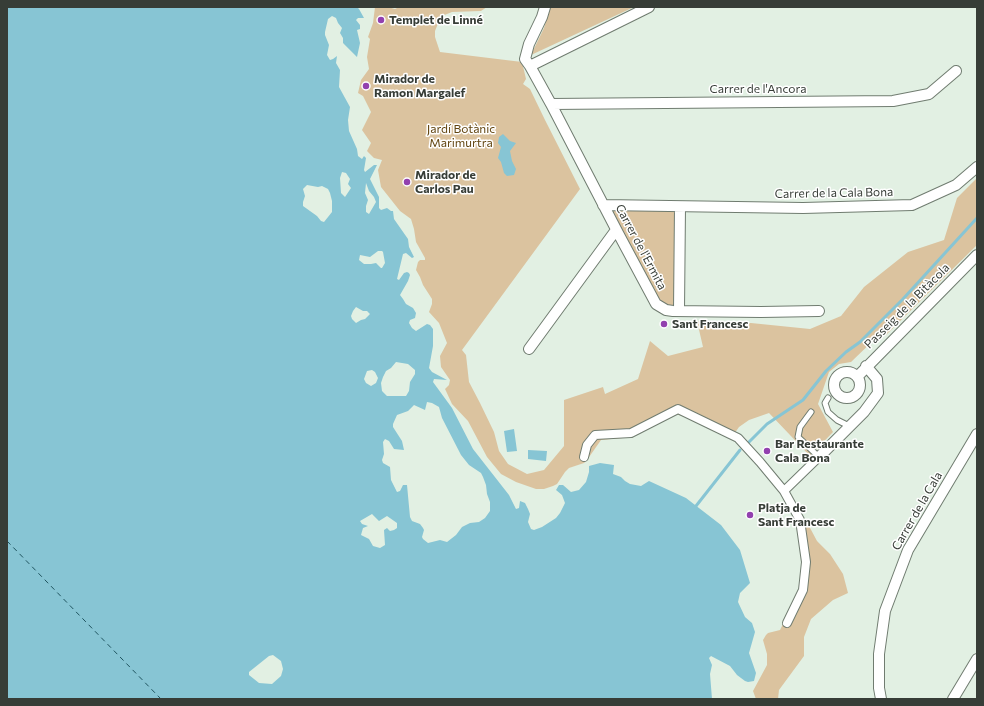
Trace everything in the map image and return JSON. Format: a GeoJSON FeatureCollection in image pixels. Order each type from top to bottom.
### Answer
{"type":"FeatureCollection","features":[{"type":"Feature","properties":{"kind":"street"},"geometry":{"type":"LineString","coordinates":[[545,7],[542,17],[529,44],[528,62],[649,7]]}},
{"type":"Feature","properties":{"kind":"street","name":"Carrer de l'Ermita"},"geometry":{"type":"LineString","coordinates":[[528,62],[656,304],[666,310],[761,312],[818,311]]}},
{"type":"Feature","properties":{"kind":"street","name":"Carrer de l'Ancora"},"geometry":{"type":"LineString","coordinates":[[551,104],[893,101],[929,94],[956,71]]}},
{"type":"Feature","properties":{"kind":"street","name":"Carrer de la Cala Bona"},"geometry":{"type":"LineString","coordinates":[[603,205],[803,208],[912,205],[956,185],[977,166]]}},
{"type":"Feature","properties":{"kind":"street"},"geometry":{"type":"LineString","coordinates":[[680,207],[680,310]]}},
{"type":"Feature","properties":{"kind":"street"},"geometry":{"type":"LineString","coordinates":[[529,349],[616,230]]}},
{"type":"Feature","properties":{"kind":"street","name":"Passeig de la Bitàcola"},"geometry":{"type":"LineString","coordinates":[[857,377],[866,366],[977,255]]}},
{"type":"Feature","properties":{"kind":"street"},"geometry":{"type":"LineString","coordinates":[[784,491],[864,412],[878,393],[877,379],[866,366]]}},
{"type":"Feature","properties":{"kind":"street"},"geometry":{"type":"LineString","coordinates":[[584,457],[587,446],[596,435],[631,433],[678,409],[738,438],[784,491],[800,520],[806,562],[803,590],[787,622]]}},
{"type":"Feature","properties":{"kind":"street","name":"Carrer de la Cala"},"geometry":{"type":"LineString","coordinates":[[881,699],[879,688],[879,654],[885,611],[890,597],[908,550],[977,434]]}},
{"type":"Feature","properties":{"kind":"street"},"geometry":{"type":"LineString","coordinates":[[953,699],[977,660]]}},
{"type":"Feature","properties":{"kind":"lane"},"geometry":{"type":"LineString","coordinates":[[828,398],[826,403],[828,412],[837,420],[849,426]]}},
{"type":"Feature","properties":{"kind":"lane"},"geometry":{"type":"LineString","coordinates":[[811,412],[800,427],[798,437],[819,457]]}},
{"type":"Feature","properties":{"kind":"green space","name":"Jardí Botànic Marimurtra"},"geometry":{"type":"Polygon","coordinates":[[[375,7],[388,7],[395,9],[399,7],[487,7],[481,11],[452,12],[442,16],[435,31],[435,37],[440,52],[522,62],[526,79],[523,84],[530,89],[580,189],[462,350],[466,355],[469,382],[494,432],[499,451],[508,464],[527,474],[544,470],[564,446],[564,400],[603,387],[605,394],[638,379],[650,341],[668,356],[703,347],[697,321],[751,323],[810,329],[841,316],[864,287],[908,252],[944,240],[957,198],[977,178],[977,245],[886,335],[880,334],[851,362],[839,364],[829,372],[818,404],[833,432],[810,456],[769,413],[749,420],[739,427],[732,437],[702,423],[676,414],[633,437],[601,440],[584,463],[569,468],[557,484],[553,486],[544,489],[536,489],[516,482],[501,474],[487,457],[468,421],[452,404],[445,389],[449,385],[450,380],[441,367],[440,356],[447,343],[439,323],[429,312],[432,299],[416,270],[418,262],[420,260],[425,260],[425,258],[416,242],[411,219],[400,211],[381,187],[378,170],[382,160],[374,158],[367,151],[371,143],[362,130],[371,112],[363,96],[358,93],[361,80],[369,69],[367,57],[370,39],[368,37],[373,23],[375,7]]]}},
{"type":"Feature","properties":{"kind":"green space"},"geometry":{"type":"Polygon","coordinates":[[[550,7],[634,7],[531,55],[544,28],[550,7]]]}},
{"type":"Feature","properties":{"kind":"green space"},"geometry":{"type":"Polygon","coordinates":[[[603,205],[680,207],[679,310],[656,304],[603,205]]]}},
{"type":"Feature","properties":{"kind":"green space"},"geometry":{"type":"Polygon","coordinates":[[[809,526],[817,541],[830,554],[843,574],[848,593],[833,600],[811,619],[804,637],[804,656],[779,690],[778,699],[756,699],[753,691],[767,665],[767,654],[763,640],[768,633],[780,630],[801,588],[802,563],[798,527],[809,526]]]}},
{"type":"Feature","properties":{"kind":"water"},"geometry":{"type":"Polygon","coordinates":[[[7,7],[357,7],[364,18],[358,18],[356,20],[360,25],[360,29],[357,30],[360,43],[357,57],[343,43],[343,38],[340,33],[342,28],[336,18],[332,16],[328,19],[325,32],[329,45],[327,55],[330,60],[337,56],[336,63],[340,70],[339,87],[350,107],[348,120],[349,131],[357,149],[358,156],[362,159],[364,156],[366,158],[364,170],[365,172],[374,165],[377,165],[370,179],[379,197],[379,208],[381,210],[387,208],[393,211],[394,219],[408,239],[409,247],[414,257],[412,258],[406,253],[403,254],[397,279],[399,280],[404,273],[407,272],[410,275],[400,295],[406,304],[413,308],[416,313],[415,318],[410,320],[409,323],[412,328],[416,331],[427,324],[433,329],[433,346],[429,368],[432,372],[447,380],[434,379],[433,382],[452,408],[473,449],[509,495],[516,509],[519,508],[520,501],[525,503],[530,514],[528,522],[531,529],[534,530],[542,527],[556,518],[560,513],[565,503],[562,495],[556,490],[559,485],[563,485],[571,492],[579,490],[586,482],[589,466],[600,463],[614,465],[613,474],[621,477],[630,484],[641,486],[649,481],[686,498],[721,525],[740,550],[750,583],[740,593],[738,602],[745,617],[752,623],[755,632],[749,653],[756,673],[754,681],[745,681],[737,675],[730,666],[711,656],[709,658],[712,665],[710,674],[712,699],[7,699],[7,7]],[[342,172],[340,178],[341,193],[345,197],[351,188],[348,184],[350,179],[346,173],[342,172]],[[366,183],[365,193],[368,200],[366,212],[369,214],[376,202],[366,183]],[[307,185],[303,189],[305,196],[303,206],[324,222],[332,212],[332,201],[328,189],[322,186],[318,187],[307,185]],[[378,251],[370,257],[360,255],[359,260],[364,264],[376,263],[381,268],[385,263],[382,251],[378,251]],[[356,307],[351,316],[356,323],[365,319],[370,314],[367,311],[363,311],[356,307]],[[396,362],[386,371],[381,383],[382,391],[387,396],[406,396],[409,391],[410,382],[415,374],[415,370],[408,364],[396,362]],[[372,370],[367,371],[364,379],[366,383],[371,386],[376,383],[378,378],[372,370]],[[427,402],[425,410],[414,405],[408,411],[397,415],[393,424],[393,427],[402,441],[404,450],[394,449],[389,441],[385,439],[383,442],[384,454],[382,460],[383,463],[390,467],[391,480],[397,492],[400,491],[403,485],[407,485],[410,517],[412,521],[420,524],[423,528],[423,539],[428,543],[440,540],[447,542],[456,535],[462,527],[470,523],[479,522],[485,518],[490,511],[490,502],[486,485],[481,473],[469,465],[461,455],[442,418],[439,407],[427,402]],[[372,514],[360,521],[362,524],[368,526],[363,528],[361,535],[369,539],[373,546],[380,548],[385,545],[384,530],[387,528],[390,531],[394,530],[397,528],[397,523],[387,516],[379,521],[372,514]],[[273,655],[269,656],[249,672],[249,675],[259,683],[272,684],[281,676],[283,669],[281,661],[273,655]]]}},
{"type":"Feature","properties":{"kind":"water"},"geometry":{"type":"Polygon","coordinates":[[[503,134],[510,141],[516,143],[510,151],[512,161],[516,169],[514,175],[507,176],[504,173],[501,162],[498,158],[501,147],[498,143],[499,137],[503,134]]]}},
{"type":"Feature","properties":{"kind":"water"},"geometry":{"type":"Polygon","coordinates":[[[514,429],[517,451],[507,452],[504,431],[514,429]]]}},
{"type":"Feature","properties":{"kind":"water"},"geometry":{"type":"Polygon","coordinates":[[[528,450],[547,451],[546,461],[528,459],[528,450]]]}},
{"type":"Feature","properties":{"kind":"waterway"},"geometry":{"type":"LineString","coordinates":[[749,442],[767,424],[803,400],[826,371],[846,352],[860,342],[903,299],[977,218]]}},
{"type":"Feature","properties":{"kind":"waterway"},"geometry":{"type":"LineString","coordinates":[[696,506],[740,450]]}},
{"type":"Feature","properties":{"kind":"ferry route"},"geometry":{"type":"LineString","coordinates":[[7,541],[161,699]]}},
{"type":"Feature","properties":{"kind":"place","name":"Templet de Linné"},"geometry":{"type":"Point","coordinates":[381,20]}},
{"type":"Feature","properties":{"kind":"place","name":"Mirador de Ramon Margalef"},"geometry":{"type":"Point","coordinates":[366,86]}},
{"type":"Feature","properties":{"kind":"place","name":"Mirador de Carlos Pau"},"geometry":{"type":"Point","coordinates":[407,182]}},
{"type":"Feature","properties":{"kind":"place","name":"Sant Francesc"},"geometry":{"type":"Point","coordinates":[664,324]}},
{"type":"Feature","properties":{"kind":"place","name":"Bar Restaurante Cala Bona"},"geometry":{"type":"Point","coordinates":[767,451]}},
{"type":"Feature","properties":{"kind":"place","name":"Platja de Sant Francesc"},"geometry":{"type":"Point","coordinates":[750,515]}}]}
